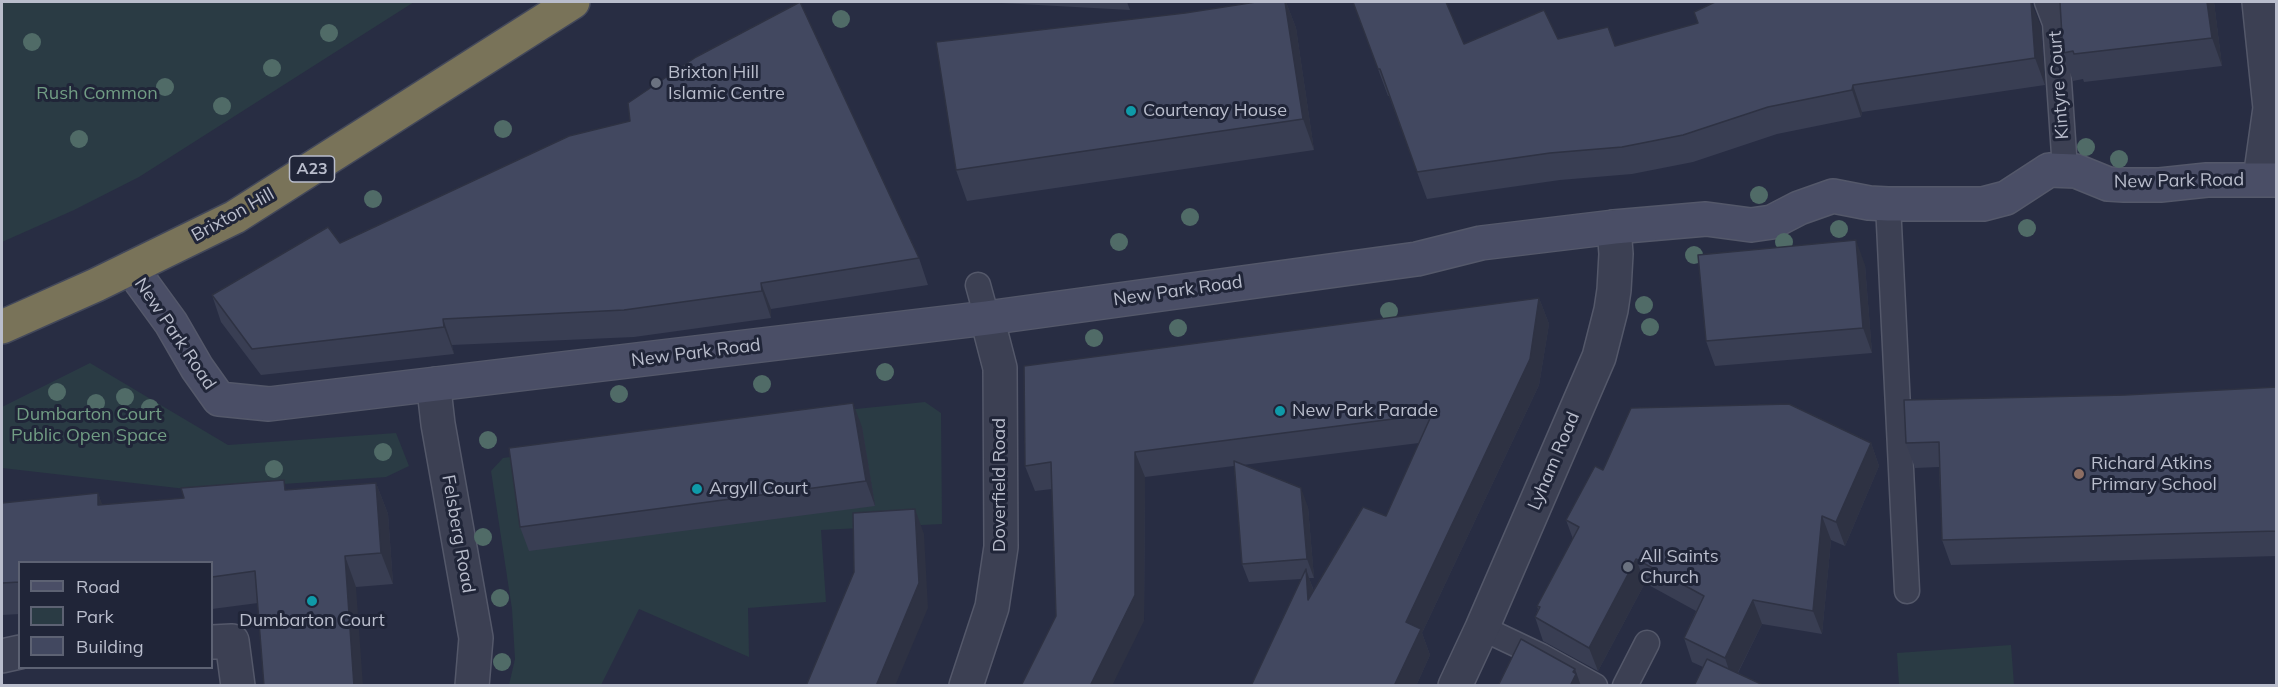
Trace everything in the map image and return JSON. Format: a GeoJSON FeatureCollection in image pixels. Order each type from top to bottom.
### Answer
{"type":"FeatureCollection","features":[{"type":"Feature","properties":{"kind":"highway","name":"Brixton Hill"},"geometry":{"type":"LineString","coordinates":[[2,327],[235,217],[573,2]]}},
{"type":"Feature","properties":{"kind":"street"},"geometry":{"type":"LineString","coordinates":[[2259,2],[2270,108],[2268,179]]}},
{"type":"Feature","properties":{"kind":"street","name":"New Park Road"},"geometry":{"type":"LineString","coordinates":[[131,268],[171,323],[192,360],[219,399],[269,404],[987,318],[1417,259],[1481,243],[1614,227],[1706,219],[1751,225],[1772,222],[1799,208],[1833,196],[1869,203],[1983,204],[2006,198],[2049,170],[2076,171],[2108,184],[2124,185],[2268,179]]}},
{"type":"Feature","properties":{"kind":"street","name":"Lyham Road"},"geometry":{"type":"LineString","coordinates":[[1455,686],[1599,357],[1614,290],[1616,254],[1614,227]]}},
{"type":"Feature","properties":{"kind":"street","name":"Doverfield Road"},"geometry":{"type":"LineString","coordinates":[[966,686],[992,607],[1002,547],[1000,368],[987,318]]}},
{"type":"Feature","properties":{"kind":"street","name":"Felsberg Road"},"geometry":{"type":"LineString","coordinates":[[436,384],[438,424],[476,638],[472,686]]}},
{"type":"Feature","properties":{"kind":"street"},"geometry":{"type":"LineString","coordinates":[[213,642],[232,641],[238,686]]}},
{"type":"Feature","properties":{"kind":"street"},"geometry":{"type":"LineString","coordinates":[[2,656],[18,652]]}},
{"type":"Feature","properties":{"kind":"lane","name":"Kintyre Court"},"geometry":{"type":"LineString","coordinates":[[2048,2],[2055,23],[2064,169]]}},
{"type":"Feature","properties":{"kind":"lane"},"geometry":{"type":"LineString","coordinates":[[1888,204],[1907,591]]}},
{"type":"Feature","properties":{"kind":"lane"},"geometry":{"type":"LineString","coordinates":[[978,285],[987,318]]}},
{"type":"Feature","properties":{"kind":"lane"},"geometry":{"type":"LineString","coordinates":[[1482,628],[1541,656],[1595,686]]}},
{"type":"Feature","properties":{"kind":"lane"},"geometry":{"type":"LineString","coordinates":[[1624,686],[1647,643]]}},
{"type":"Feature","properties":{"kind":"green space","name":"Rush Common"},"geometry":{"type":"Polygon","coordinates":[[[2,2],[414,2],[139,177],[74,210],[2,242],[2,2]]]}},
{"type":"Feature","properties":{"kind":"green space","name":"Dumbarton Court Public Open Space"},"geometry":{"type":"Polygon","coordinates":[[[90,363],[228,445],[396,433],[409,466],[386,477],[195,490],[2,468],[2,407],[90,363]]]}},
{"type":"Feature","properties":{"kind":"green space"},"geometry":{"type":"Polygon","coordinates":[[[925,402],[941,413],[942,524],[821,530],[826,602],[748,608],[749,657],[639,609],[601,685],[509,685],[515,659],[512,609],[491,471],[503,458],[563,450],[875,506],[862,428],[826,412],[925,402]]]}},
{"type":"Feature","properties":{"kind":"green space"},"geometry":{"type":"Polygon","coordinates":[[[2011,645],[2014,685],[1899,685],[1897,653],[2011,645]]]}},
{"type":"Feature","properties":{"kind":"building"},"geometry":{"type":"Polygon","coordinates":[[[800,2],[919,258],[761,283],[762,291],[624,310],[443,319],[444,327],[252,349],[212,295],[328,227],[340,243],[569,136],[630,121],[628,103],[696,57],[800,2]]]}},
{"type":"Feature","properties":{"kind":"building","name":"Courtenay House"},"geometry":{"type":"Polygon","coordinates":[[[1256,2],[1285,2],[1303,119],[956,170],[936,42],[1185,13],[1256,2]]]}},
{"type":"Feature","properties":{"kind":"building"},"geometry":{"type":"Polygon","coordinates":[[[1353,2],[1446,2],[1464,44],[1544,10],[1558,39],[1608,27],[1615,46],[1698,23],[1694,12],[1715,2],[2031,2],[2035,58],[1853,85],[1852,90],[1768,107],[1683,135],[1622,147],[1550,153],[1417,172],[1353,2]]]}},
{"type":"Feature","properties":{"kind":"building"},"geometry":{"type":"Polygon","coordinates":[[[2060,2],[2207,2],[2212,38],[2074,54],[2073,51],[2063,53],[2060,2]]]}},
{"type":"Feature","properties":{"kind":"building"},"geometry":{"type":"Polygon","coordinates":[[[1856,240],[1863,328],[1706,341],[1698,255],[1856,240]]]}},
{"type":"Feature","properties":{"kind":"building"},"geometry":{"type":"Polygon","coordinates":[[[1539,298],[1530,359],[1406,622],[1421,629],[1394,686],[1251,686],[1306,569],[1308,600],[1363,507],[1386,516],[1432,414],[1135,452],[1135,595],[1090,686],[1021,686],[1056,616],[1051,462],[1025,466],[1024,366],[1539,298]]]}},
{"type":"Feature","properties":{"kind":"building"},"geometry":{"type":"Polygon","coordinates":[[[2277,387],[2277,531],[1942,540],[1939,442],[1906,443],[1904,400],[2125,395],[2277,387]]]}},
{"type":"Feature","properties":{"kind":"building","name":"Argyll Court"},"geometry":{"type":"Polygon","coordinates":[[[853,403],[866,481],[520,527],[509,448],[853,403]]]}},
{"type":"Feature","properties":{"kind":"building"},"geometry":{"type":"Polygon","coordinates":[[[1789,404],[1871,443],[1836,522],[1822,516],[1813,611],[1753,600],[1725,658],[1684,638],[1704,596],[1636,559],[1589,648],[1535,617],[1540,607],[1537,606],[1579,527],[1566,520],[1595,466],[1603,470],[1631,408],[1789,404]]]}},
{"type":"Feature","properties":{"kind":"building"},"geometry":{"type":"Polygon","coordinates":[[[1234,461],[1301,488],[1307,559],[1242,564],[1234,461]]]}},
{"type":"Feature","properties":{"kind":"building","name":"Dumbarton Court"},"geometry":{"type":"Polygon","coordinates":[[[284,480],[285,490],[376,483],[381,553],[345,556],[354,686],[264,686],[255,571],[213,577],[213,561],[18,561],[18,582],[2,583],[2,503],[98,493],[98,505],[184,498],[181,488],[284,480]]]}},
{"type":"Feature","properties":{"kind":"building"},"geometry":{"type":"Polygon","coordinates":[[[915,509],[919,583],[876,686],[806,686],[854,572],[853,513],[915,509]]]}},
{"type":"Feature","properties":{"kind":"building"},"geometry":{"type":"Polygon","coordinates":[[[1521,639],[1575,669],[1573,672],[1576,674],[1570,686],[1498,686],[1521,639]]]}},
{"type":"Feature","properties":{"kind":"building"},"geometry":{"type":"Polygon","coordinates":[[[1707,659],[1761,684],[1760,686],[1694,686],[1707,659]]]}},
{"type":"Feature","properties":{"kind":"place","name":"Brixton Hill Islamic Centre"},"geometry":{"type":"Point","coordinates":[656,83]}},
{"type":"Feature","properties":{"kind":"place","name":"Courtenay House"},"geometry":{"type":"Point","coordinates":[1131,111]}},
{"type":"Feature","properties":{"kind":"place","name":"New Park Parade"},"geometry":{"type":"Point","coordinates":[1280,411]}},
{"type":"Feature","properties":{"kind":"place","name":"Richard Atkins Primary School"},"geometry":{"type":"Point","coordinates":[2079,474]}},
{"type":"Feature","properties":{"kind":"place","name":"Argyll Court"},"geometry":{"type":"Point","coordinates":[697,489]}},
{"type":"Feature","properties":{"kind":"place","name":"All Saints Church"},"geometry":{"type":"Point","coordinates":[1628,567]}},
{"type":"Feature","properties":{"kind":"place","name":"Dumbarton Court"},"geometry":{"type":"Point","coordinates":[312,601]}}]}
